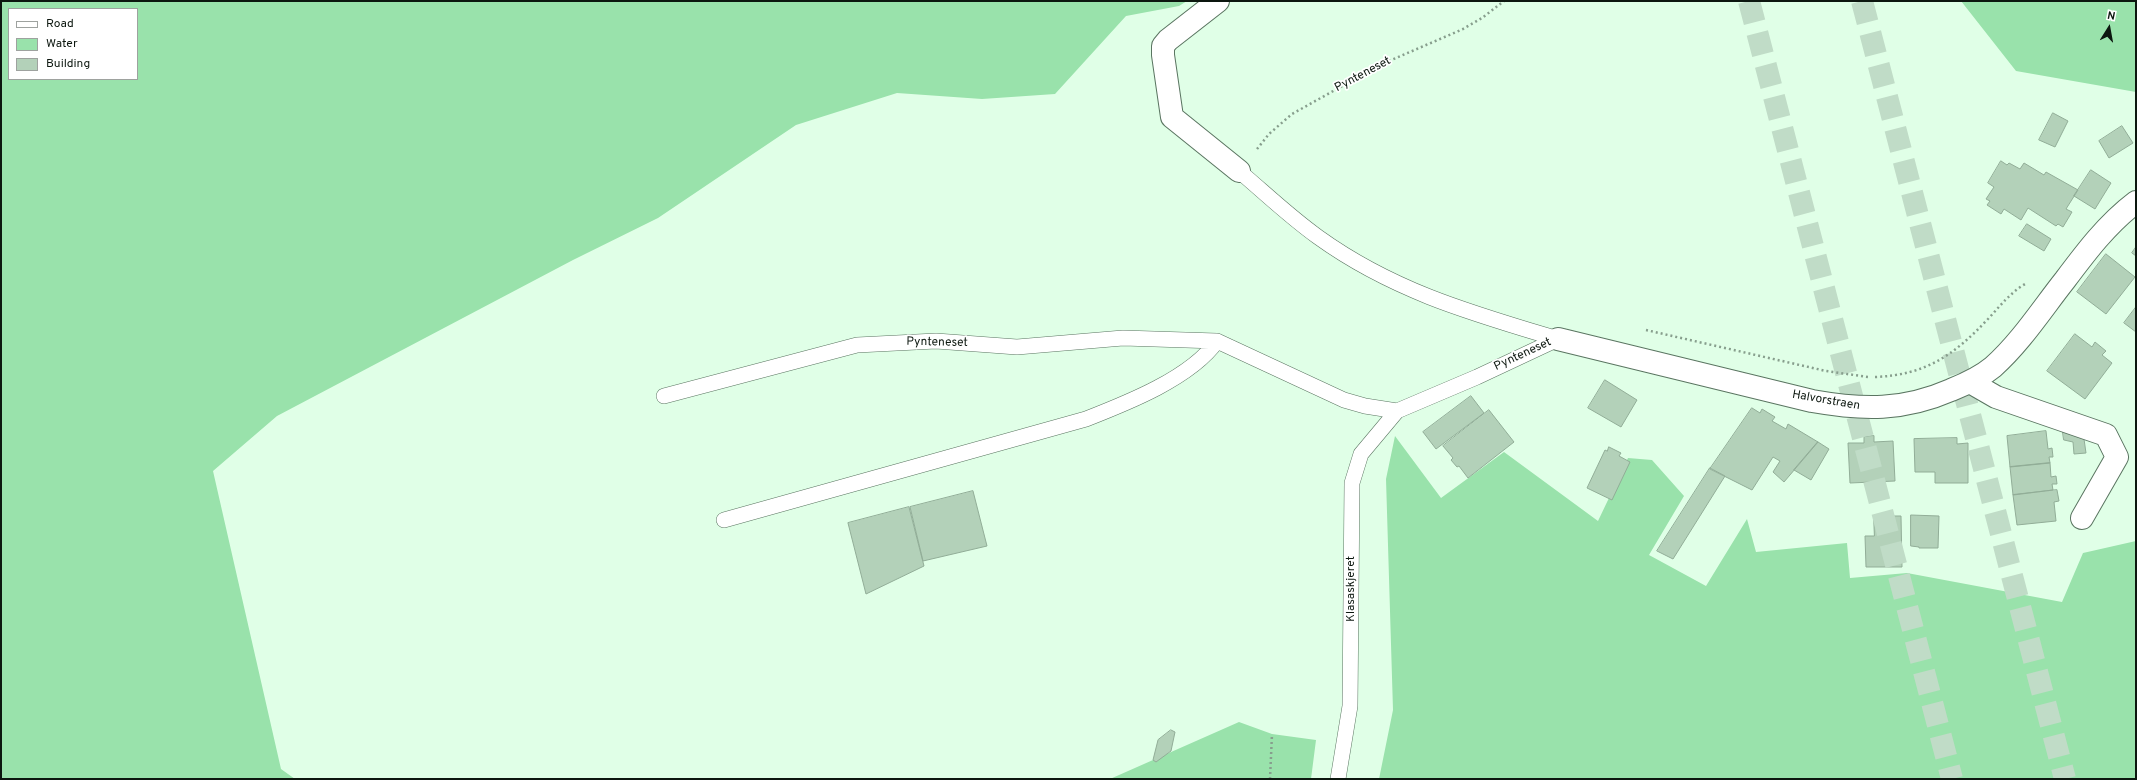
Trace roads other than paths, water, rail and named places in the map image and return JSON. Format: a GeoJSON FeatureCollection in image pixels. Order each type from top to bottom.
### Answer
{"type":"FeatureCollection","features":[{"type":"Feature","properties":{"kind":"street","name":"Pynteneset"},"geometry":{"type":"LineString","coordinates":[[1218,1],[1168,40],[1163,46],[1162,55],[1172,116],[1239,171]]}},
{"type":"Feature","properties":{"kind":"street","name":"Halvorstraen"},"geometry":{"type":"LineString","coordinates":[[1558,339],[1812,401],[1845,407],[1879,409],[1908,405],[1939,396],[1970,382],[1993,367],[2012,347],[2102,232],[2136,202]]}},
{"type":"Feature","properties":{"kind":"street"},"geometry":{"type":"LineString","coordinates":[[1970,382],[1996,397],[2106,435],[2117,457],[2082,518]]}},
{"type":"Feature","properties":{"kind":"lane","name":"Pynteneset"},"geometry":{"type":"LineString","coordinates":[[1239,171],[1318,237],[1398,284],[1448,305],[1558,339]]}},
{"type":"Feature","properties":{"kind":"lane","name":"Pynteneset"},"geometry":{"type":"LineString","coordinates":[[664,396],[857,345],[936,341],[1017,347],[1123,338],[1217,341],[1344,400],[1365,406],[1397,411],[1477,377],[1558,339]]}},
{"type":"Feature","properties":{"kind":"lane"},"geometry":{"type":"LineString","coordinates":[[724,520],[1086,419],[1116,407],[1188,370],[1207,355],[1217,341]]}},
{"type":"Feature","properties":{"kind":"lane","name":"Klasaskjeret"},"geometry":{"type":"LineString","coordinates":[[1338,779],[1350,706],[1352,483],[1361,454],[1397,411]]}},
{"type":"Feature","properties":{"kind":"water"},"geometry":{"type":"Polygon","coordinates":[[[1,1],[1187,1],[1179,6],[1126,16],[1055,94],[982,99],[897,93],[796,125],[658,218],[573,260],[277,416],[213,471],[281,769],[295,779],[1,779],[1,1]]]}},
{"type":"Feature","properties":{"kind":"water"},"geometry":{"type":"Polygon","coordinates":[[[1961,1],[2136,1],[2136,92],[2016,71],[1961,1]]]}},
{"type":"Feature","properties":{"kind":"water"},"geometry":{"type":"Polygon","coordinates":[[[1395,436],[1441,498],[1504,452],[1598,521],[1628,458],[1652,460],[1684,496],[1649,555],[1706,586],[1747,519],[1756,552],[1847,543],[1850,578],[1907,573],[2062,602],[2083,553],[2136,541],[2136,779],[1379,779],[1393,710],[1386,479],[1395,436]]]}},
{"type":"Feature","properties":{"kind":"water"},"geometry":{"type":"Polygon","coordinates":[[[1239,722],[1272,734],[1316,740],[1311,779],[1110,779],[1239,722]]]}},
{"type":"Feature","properties":{"kind":"tunnel"},"geometry":{"type":"LineString","coordinates":[[1749,1],[1952,779]]}},
{"type":"Feature","properties":{"kind":"tunnel"},"geometry":{"type":"LineString","coordinates":[[1862,1],[2065,779]]}}]}
